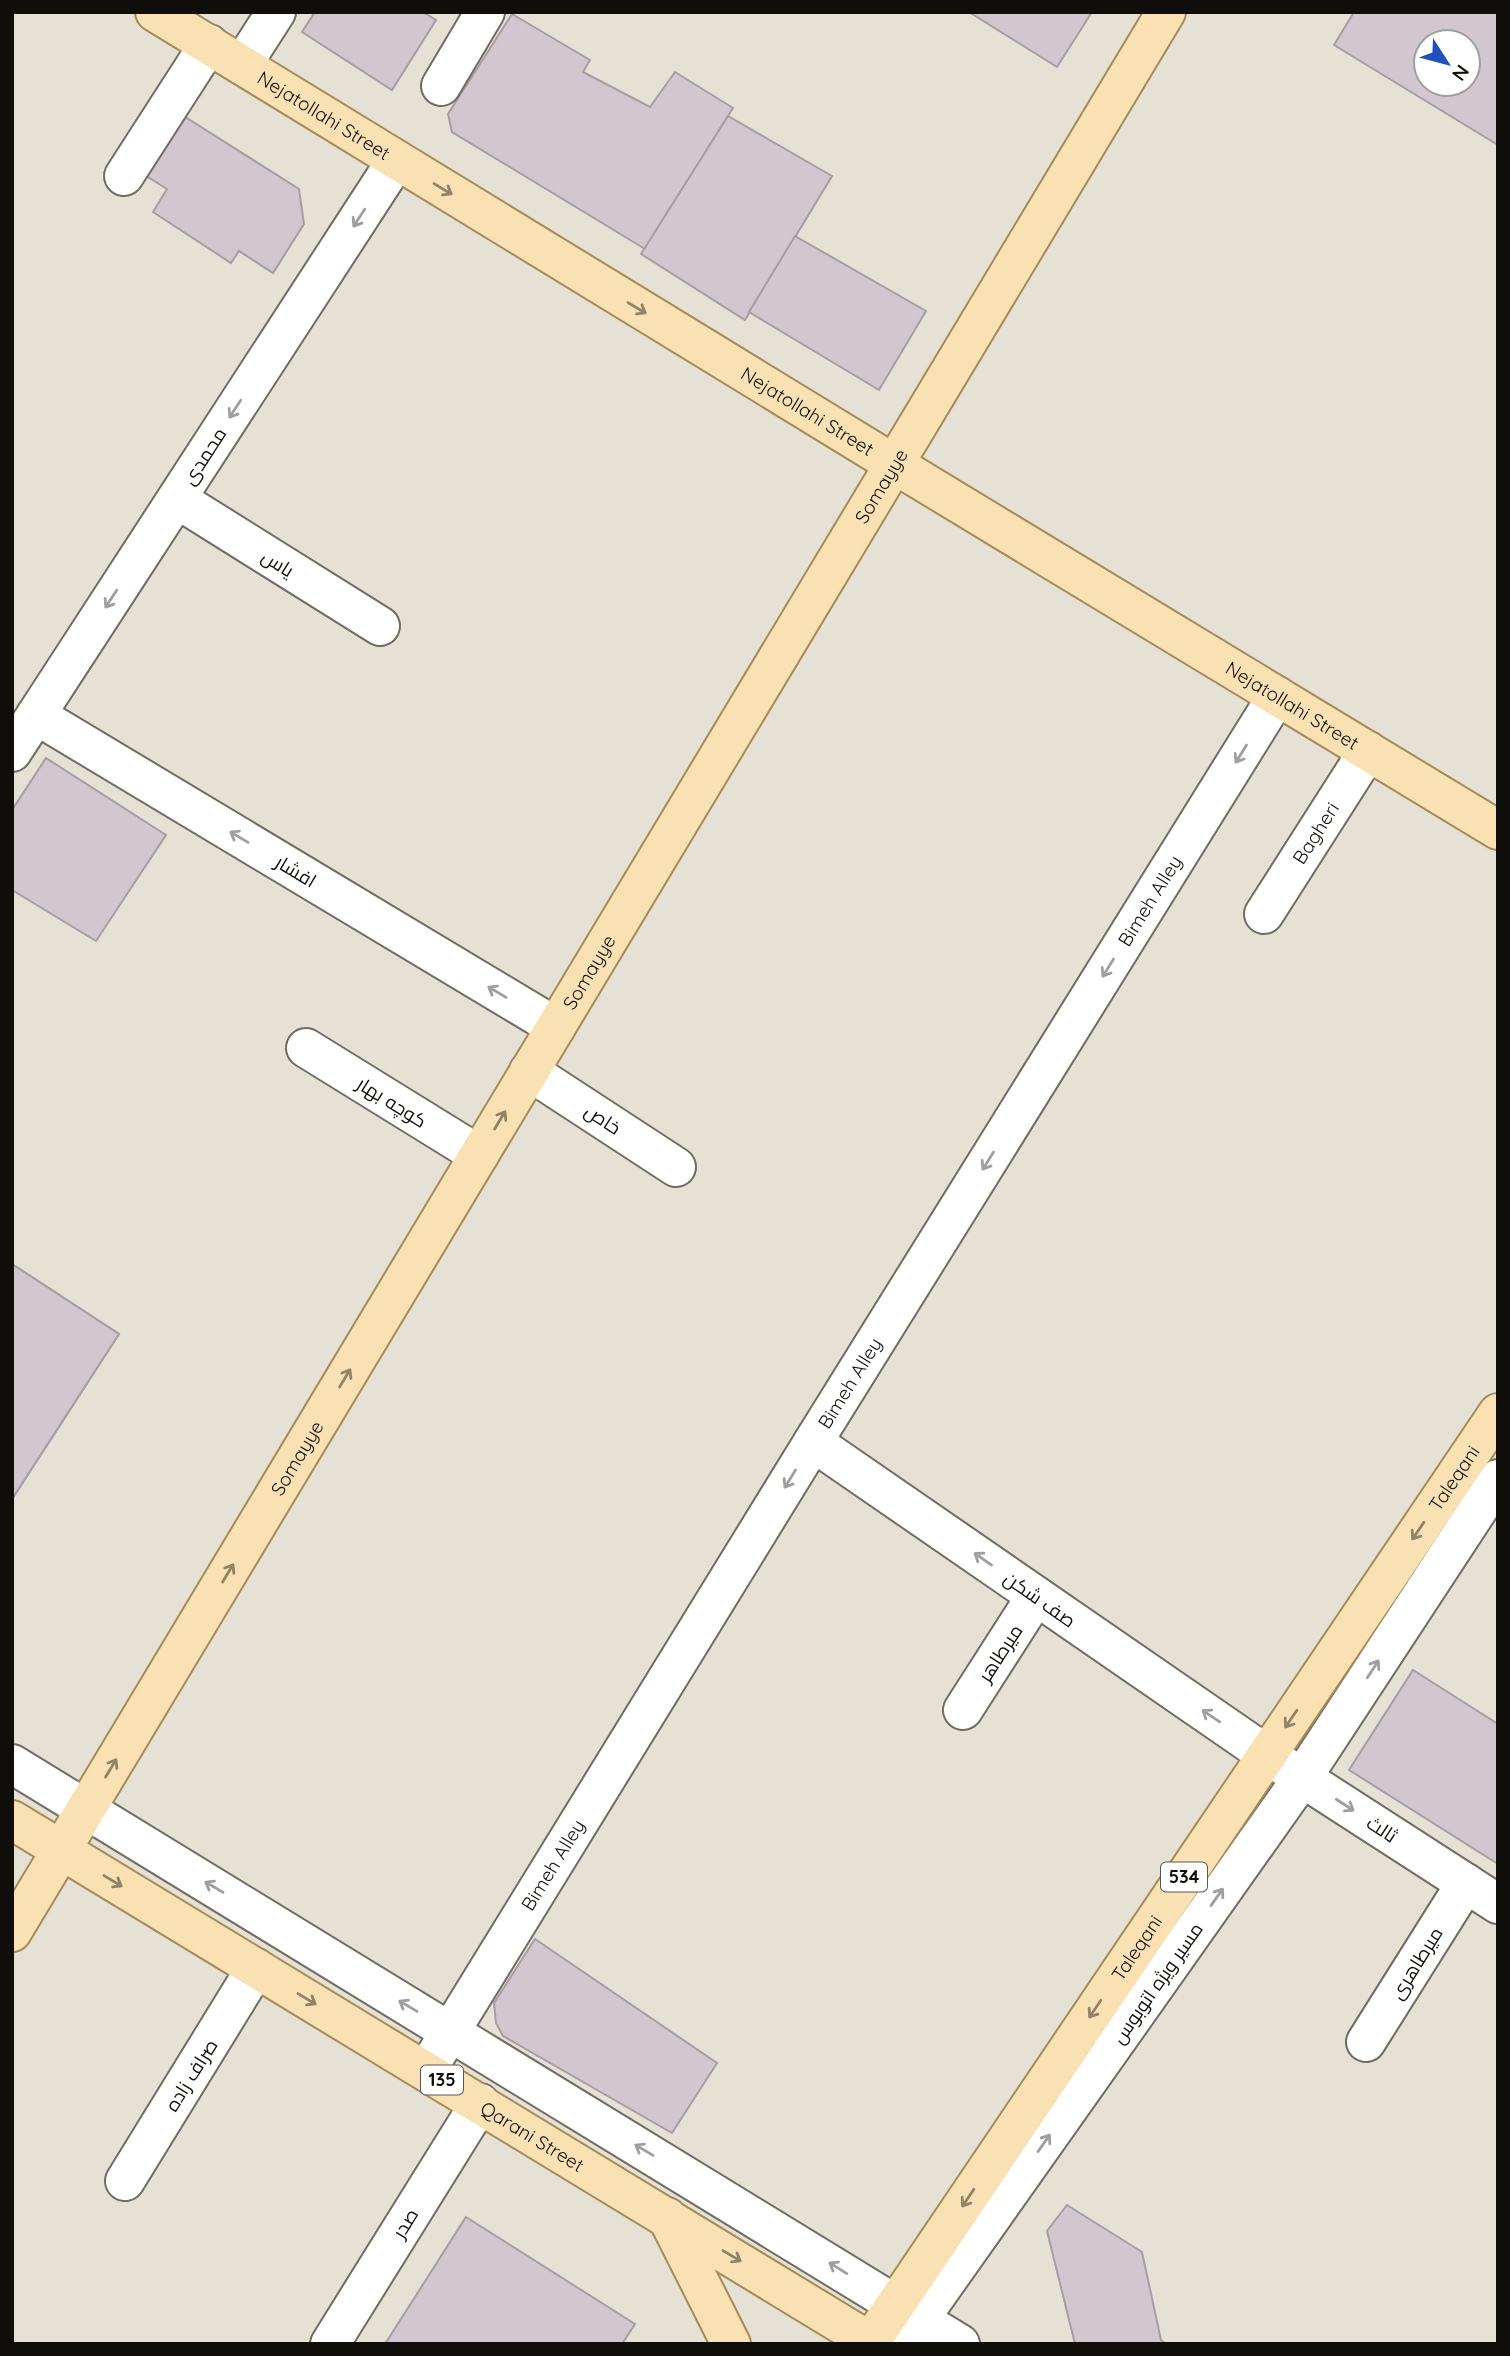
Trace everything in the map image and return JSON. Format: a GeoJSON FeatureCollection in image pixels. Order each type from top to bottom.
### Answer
{"type":"FeatureCollection","features":[{"type":"Feature","properties":{"kind":"main road","name":"Nejatollahi Street"},"geometry":{"type":"LineString","coordinates":[[155,12],[1498,830]]}},
{"type":"Feature","properties":{"kind":"main road","name":"Somayye"},"geometry":{"type":"LineString","coordinates":[[12,1932],[1166,12]]}},
{"type":"Feature","properties":{"kind":"main road","name":"Taleqani"},"geometry":{"type":"LineString","coordinates":[[889,2333],[1267,1755],[1498,1413]]}},
{"type":"Feature","properties":{"kind":"main road","name":"Qarani Street"},"geometry":{"type":"LineString","coordinates":[[12,1820],[667,2217],[889,2333]]}},
{"type":"Feature","properties":{"kind":"main road"},"geometry":{"type":"LineString","coordinates":[[667,2217],[731,2344]]}},
{"type":"Feature","properties":{"kind":"street"},"geometry":{"type":"LineString","coordinates":[[242,65],[276,12]]}},
{"type":"Feature","properties":{"kind":"street"},"geometry":{"type":"LineString","coordinates":[[441,86],[485,12]]}},
{"type":"Feature","properties":{"kind":"street"},"geometry":{"type":"LineString","coordinates":[[124,176],[209,44]]}},
{"type":"Feature","properties":{"kind":"street","name":"محمدی"},"geometry":{"type":"LineString","coordinates":[[12,752],[396,161]]}},
{"type":"Feature","properties":{"kind":"street","name":"یاس"},"geometry":{"type":"LineString","coordinates":[[177,499],[380,626]]}},
{"type":"Feature","properties":{"kind":"street","name":"Bimeh Alley"},"geometry":{"type":"LineString","coordinates":[[426,2071],[1277,696]]}},
{"type":"Feature","properties":{"kind":"street","name":"افشار"},"geometry":{"type":"LineString","coordinates":[[36,715],[556,1027]]}},
{"type":"Feature","properties":{"kind":"street","name":"Bagheri"},"geometry":{"type":"LineString","coordinates":[[1264,914],[1368,751]]}},
{"type":"Feature","properties":{"kind":"street","name":"کوچه بهار"},"geometry":{"type":"LineString","coordinates":[[306,1048],[479,1155]]}},
{"type":"Feature","properties":{"kind":"street","name":"خاص"},"geometry":{"type":"LineString","coordinates":[[529,1071],[676,1167]]}},
{"type":"Feature","properties":{"kind":"street","name":"صف شکن"},"geometry":{"type":"LineString","coordinates":[[813,1442],[1267,1755]]}},
{"type":"Feature","properties":{"kind":"street","name":"مسیر ویژه اتوبوس"},"geometry":{"type":"LineString","coordinates":[[889,2333],[1302,1777],[1498,1479]]}},
{"type":"Feature","properties":{"kind":"street","name":"میرطاهر"},"geometry":{"type":"LineString","coordinates":[[963,1710],[1036,1596]]}},
{"type":"Feature","properties":{"kind":"street","name":"ثالث"},"geometry":{"type":"LineString","coordinates":[[1267,1755],[1498,1903]]}},
{"type":"Feature","properties":{"kind":"street"},"geometry":{"type":"LineString","coordinates":[[12,1764],[451,2032],[889,2333],[960,2344]]}},
{"type":"Feature","properties":{"kind":"street","name":"میرطاهری"},"geometry":{"type":"LineString","coordinates":[[1366,2042],[1466,1883]]}},
{"type":"Feature","properties":{"kind":"street","name":"صراف زاده"},"geometry":{"type":"LineString","coordinates":[[125,2181],[256,1968]]}},
{"type":"Feature","properties":{"kind":"street","name":"صدر"},"geometry":{"type":"LineString","coordinates":[[330,2344],[480,2103]]}},
{"type":"Feature","properties":{"kind":"building"},"geometry":{"type":"Polygon","coordinates":[[[315,12],[423,12],[436,20],[392,90],[302,32],[315,12]]]}},
{"type":"Feature","properties":{"kind":"building"},"geometry":{"type":"Polygon","coordinates":[[[969,12],[1092,12],[1057,67],[969,12]]]}},
{"type":"Feature","properties":{"kind":"building"},"geometry":{"type":"Polygon","coordinates":[[[1354,12],[1498,12],[1498,145],[1421,98],[1482,98],[1482,28],[1412,28],[1412,93],[1334,45],[1354,12]]]}},
{"type":"Feature","properties":{"kind":"building"},"geometry":{"type":"Polygon","coordinates":[[[512,14],[590,60],[583,72],[650,107],[675,72],[733,108],[645,249],[452,132],[448,114],[512,14]]]}},
{"type":"Feature","properties":{"kind":"building"},"geometry":{"type":"Polygon","coordinates":[[[171,108],[299,189],[304,224],[273,273],[239,251],[231,263],[153,212],[167,189],[132,167],[171,108]]]}},
{"type":"Feature","properties":{"kind":"building"},"geometry":{"type":"Polygon","coordinates":[[[728,116],[832,176],[745,320],[641,254],[728,116]]]}},
{"type":"Feature","properties":{"kind":"building"},"geometry":{"type":"Polygon","coordinates":[[[795,236],[926,311],[879,390],[749,312],[795,236]]]}},
{"type":"Feature","properties":{"kind":"building"},"geometry":{"type":"Polygon","coordinates":[[[46,758],[166,835],[96,941],[12,890],[12,810],[46,758]]]}},
{"type":"Feature","properties":{"kind":"building"},"geometry":{"type":"Polygon","coordinates":[[[12,1264],[119,1334],[12,1499],[12,1264]]]}},
{"type":"Feature","properties":{"kind":"building"},"geometry":{"type":"Polygon","coordinates":[[[12,1264],[119,1334],[12,1499],[12,1264]]]}},
{"type":"Feature","properties":{"kind":"building"},"geometry":{"type":"Polygon","coordinates":[[[1413,1670],[1498,1724],[1498,1864],[1349,1770],[1413,1670]]]}},
{"type":"Feature","properties":{"kind":"building"},"geometry":{"type":"Polygon","coordinates":[[[535,1939],[717,2063],[672,2133],[503,2036],[496,2023],[494,2003],[535,1939]]]}},
{"type":"Feature","properties":{"kind":"building"},"geometry":{"type":"Polygon","coordinates":[[[1067,2205],[1142,2252],[1161,2340],[1166,2344],[1075,2344],[1047,2231],[1067,2205]]]}},
{"type":"Feature","properties":{"kind":"building"},"geometry":{"type":"Polygon","coordinates":[[[466,2217],[635,2324],[622,2344],[385,2344],[466,2217]]]}}]}
